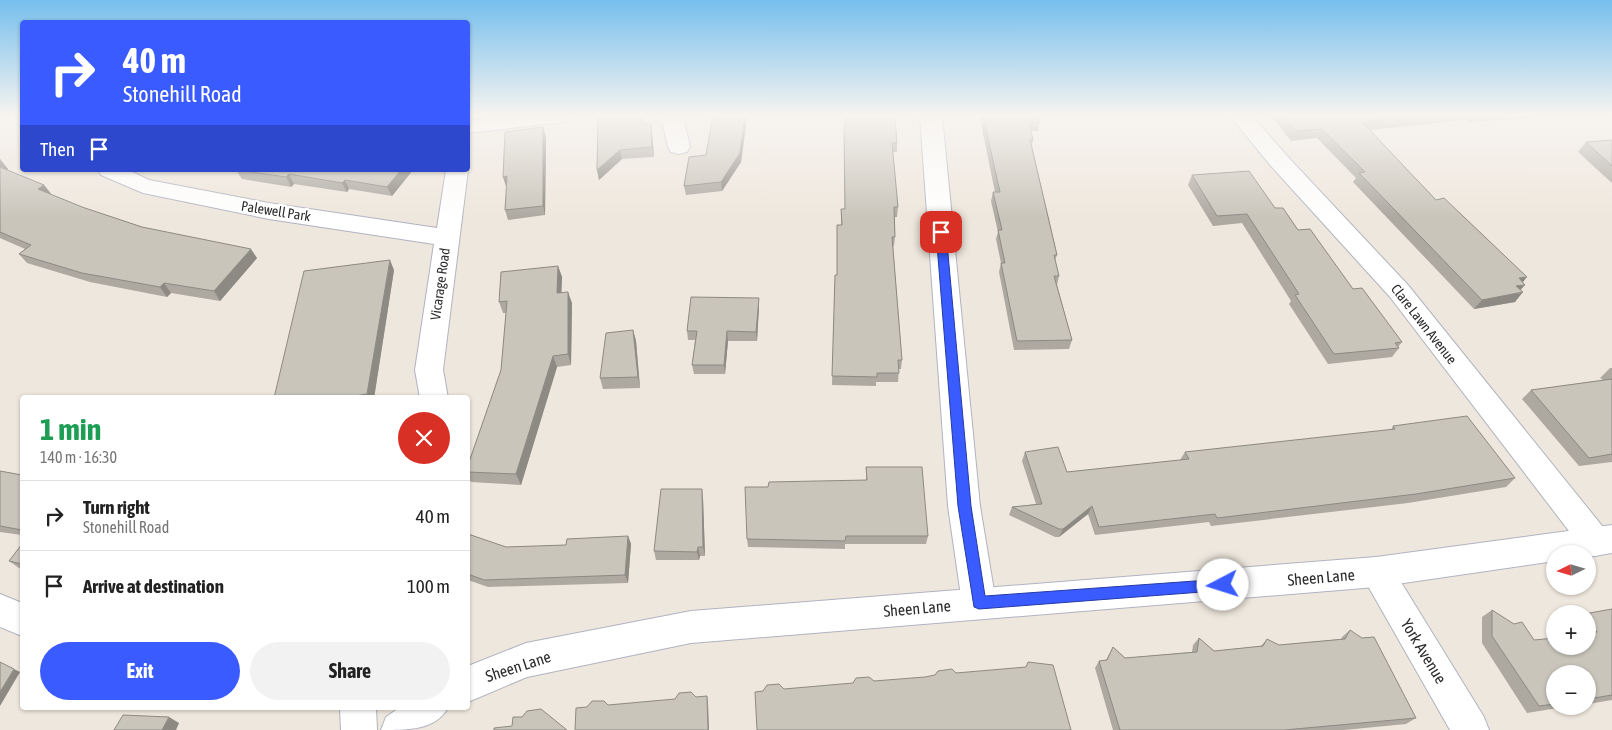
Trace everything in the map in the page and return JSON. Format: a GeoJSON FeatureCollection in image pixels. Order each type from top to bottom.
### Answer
{"type":"FeatureCollection","features":[{"type":"Feature","properties":{"kind":"street"},"geometry":{"type":"LineString","coordinates":[[934,150],[964,506],[979,603]]}},
{"type":"Feature","properties":{"kind":"street","name":"Clare Lawn Avenue"},"geometry":{"type":"LineString","coordinates":[[1268,150],[1356,242],[1400,292],[1604,540]]}},
{"type":"Feature","properties":{"kind":"street","name":"Palewell Park"},"geometry":{"type":"LineString","coordinates":[[113,172],[144,186],[270,211],[447,238]]}},
{"type":"Feature","properties":{"kind":"street","name":"Vicarage Road"},"geometry":{"type":"LineString","coordinates":[[433,395],[429,370],[457,172]]}},
{"type":"Feature","properties":{"kind":"street","name":"Sheen Lane"},"geometry":{"type":"LineString","coordinates":[[470,683],[526,660],[691,626],[1376,572],[1604,540]]}},
{"type":"Feature","properties":{"kind":"street","name":"York Avenue"},"geometry":{"type":"LineString","coordinates":[[1376,572],[1471,730]]}},
{"type":"Feature","properties":{"kind":"street"},"geometry":{"type":"LineString","coordinates":[[0,610],[20,619]]}},
{"type":"Feature","properties":{"kind":"street"},"geometry":{"type":"LineString","coordinates":[[358,710],[359,730]]}},
{"type":"Feature","properties":{"kind":"street"},"geometry":{"type":"LineString","coordinates":[[399,730],[427,710]]}},
{"type":"Feature","properties":{"kind":"building"},"geometry":{"type":"Polygon","coordinates":[[[504,150],[543,150],[543,206],[505,210],[507,176],[503,177],[504,150]]]}},
{"type":"Feature","properties":{"kind":"building"},"geometry":{"type":"Polygon","coordinates":[[[597,150],[620,150],[597,170],[597,150]]]}},
{"type":"Feature","properties":{"kind":"building"},"geometry":{"type":"Polygon","coordinates":[[[707,150],[740,150],[721,182],[684,186],[689,157],[706,155],[707,150]]]}},
{"type":"Feature","properties":{"kind":"building"},"geometry":{"type":"Polygon","coordinates":[[[844,150],[893,150],[898,207],[894,207],[895,237],[892,237],[902,360],[898,360],[899,373],[877,373],[877,377],[832,376],[835,275],[837,275],[837,225],[842,225],[841,209],[845,209],[844,150]]]}},
{"type":"Feature","properties":{"kind":"building"},"geometry":{"type":"Polygon","coordinates":[[[991,150],[1032,150],[1057,255],[1054,255],[1059,276],[1054,276],[1072,340],[1017,341],[1001,263],[1005,263],[998,230],[1002,230],[993,192],[1000,192],[991,150]]]}},
{"type":"Feature","properties":{"kind":"building"},"geometry":{"type":"Polygon","coordinates":[[[1343,150],[1389,150],[1436,200],[1444,198],[1527,277],[1519,278],[1525,285],[1516,286],[1523,292],[1482,300],[1359,173],[1365,172],[1343,150]]]}},
{"type":"Feature","properties":{"kind":"building"},"geometry":{"type":"Polygon","coordinates":[[[1595,150],[1612,150],[1612,166],[1595,150]]]}},
{"type":"Feature","properties":{"kind":"building"},"geometry":{"type":"Polygon","coordinates":[[[0,167],[44,185],[38,189],[82,207],[142,227],[251,249],[214,291],[164,283],[160,287],[82,273],[19,254],[31,245],[0,232],[0,167]]]}},
{"type":"Feature","properties":{"kind":"building"},"geometry":{"type":"Polygon","coordinates":[[[1249,171],[1275,208],[1283,208],[1298,230],[1310,229],[1353,289],[1362,288],[1402,342],[1395,343],[1399,348],[1334,354],[1295,295],[1299,294],[1247,214],[1217,216],[1192,175],[1249,171]]]}},
{"type":"Feature","properties":{"kind":"building"},"geometry":{"type":"Polygon","coordinates":[[[252,172],[399,172],[387,187],[345,180],[342,183],[289,174],[286,177],[252,172]]]}},
{"type":"Feature","properties":{"kind":"building"},"geometry":{"type":"Polygon","coordinates":[[[390,260],[367,394],[275,395],[304,271],[390,260]]]}},
{"type":"Feature","properties":{"kind":"building"},"geometry":{"type":"Polygon","coordinates":[[[558,266],[557,293],[568,292],[568,354],[553,356],[516,474],[470,472],[470,459],[501,370],[507,301],[499,302],[501,272],[558,266]]]}},
{"type":"Feature","properties":{"kind":"building"},"geometry":{"type":"Polygon","coordinates":[[[691,297],[759,298],[756,332],[727,331],[724,365],[692,365],[697,331],[687,331],[691,297]]]}},
{"type":"Feature","properties":{"kind":"building"},"geometry":{"type":"Polygon","coordinates":[[[633,330],[638,377],[600,378],[606,333],[633,330]]]}},
{"type":"Feature","properties":{"kind":"building"},"geometry":{"type":"Polygon","coordinates":[[[1612,379],[1612,454],[1589,458],[1531,390],[1612,379]]]}},
{"type":"Feature","properties":{"kind":"building"},"geometry":{"type":"Polygon","coordinates":[[[1467,416],[1515,478],[1416,494],[1234,516],[1217,518],[1215,514],[1099,527],[1092,506],[1063,529],[1059,529],[1012,507],[1042,504],[1025,452],[1058,447],[1067,472],[1189,459],[1185,452],[1395,429],[1393,426],[1467,416]]]}},
{"type":"Feature","properties":{"kind":"building"},"geometry":{"type":"Polygon","coordinates":[[[866,467],[922,467],[928,536],[846,536],[845,541],[747,539],[745,487],[768,487],[769,482],[867,480],[866,467]]]}},
{"type":"Feature","properties":{"kind":"building"},"geometry":{"type":"Polygon","coordinates":[[[0,471],[20,475],[20,530],[0,526],[0,471]]]}},
{"type":"Feature","properties":{"kind":"building"},"geometry":{"type":"Polygon","coordinates":[[[661,489],[702,489],[703,547],[698,547],[697,552],[654,551],[661,489]]]}},
{"type":"Feature","properties":{"kind":"building"},"geometry":{"type":"Polygon","coordinates":[[[470,535],[506,547],[566,545],[567,539],[628,536],[625,575],[484,580],[470,575],[470,535]]]}},
{"type":"Feature","properties":{"kind":"building"},"geometry":{"type":"Polygon","coordinates":[[[20,547],[20,564],[9,561],[20,547]]]}},
{"type":"Feature","properties":{"kind":"building"},"geometry":{"type":"Polygon","coordinates":[[[1612,609],[1612,695],[1596,698],[1596,665],[1546,665],[1546,705],[1539,706],[1492,636],[1492,610],[1514,624],[1522,622],[1534,640],[1546,639],[1546,655],[1596,655],[1596,612],[1612,609]]]}},
{"type":"Feature","properties":{"kind":"building"},"geometry":{"type":"Polygon","coordinates":[[[1350,630],[1362,638],[1374,637],[1416,718],[1284,730],[1120,730],[1099,661],[1107,660],[1113,647],[1125,658],[1197,652],[1199,638],[1214,651],[1263,646],[1267,639],[1279,645],[1345,639],[1350,630]]]}},
{"type":"Feature","properties":{"kind":"building"},"geometry":{"type":"Polygon","coordinates":[[[0,662],[14,669],[0,692],[0,662]]]}},
{"type":"Feature","properties":{"kind":"building"},"geometry":{"type":"Polygon","coordinates":[[[1028,662],[1053,665],[1071,730],[757,730],[755,692],[763,691],[767,685],[779,684],[784,689],[853,683],[856,678],[869,677],[874,681],[925,677],[935,675],[938,671],[952,669],[956,673],[1026,667],[1028,662]]]}},
{"type":"Feature","properties":{"kind":"building"},"geometry":{"type":"Polygon","coordinates":[[[691,692],[696,697],[707,696],[708,730],[575,730],[576,708],[587,707],[592,701],[604,701],[608,705],[675,699],[679,693],[691,692]]]}},
{"type":"Feature","properties":{"kind":"building"},"geometry":{"type":"Polygon","coordinates":[[[541,709],[567,730],[494,730],[494,728],[512,726],[513,717],[522,717],[527,711],[541,709]]]}},
{"type":"Feature","properties":{"kind":"building"},"geometry":{"type":"Polygon","coordinates":[[[123,715],[169,717],[162,730],[114,730],[123,715]]]}},
{"type":"Feature","properties":{"kind":"route"},"geometry":{"type":"LineString","coordinates":[[941,232],[964,506],[979,603],[1223,585]]}}]}
